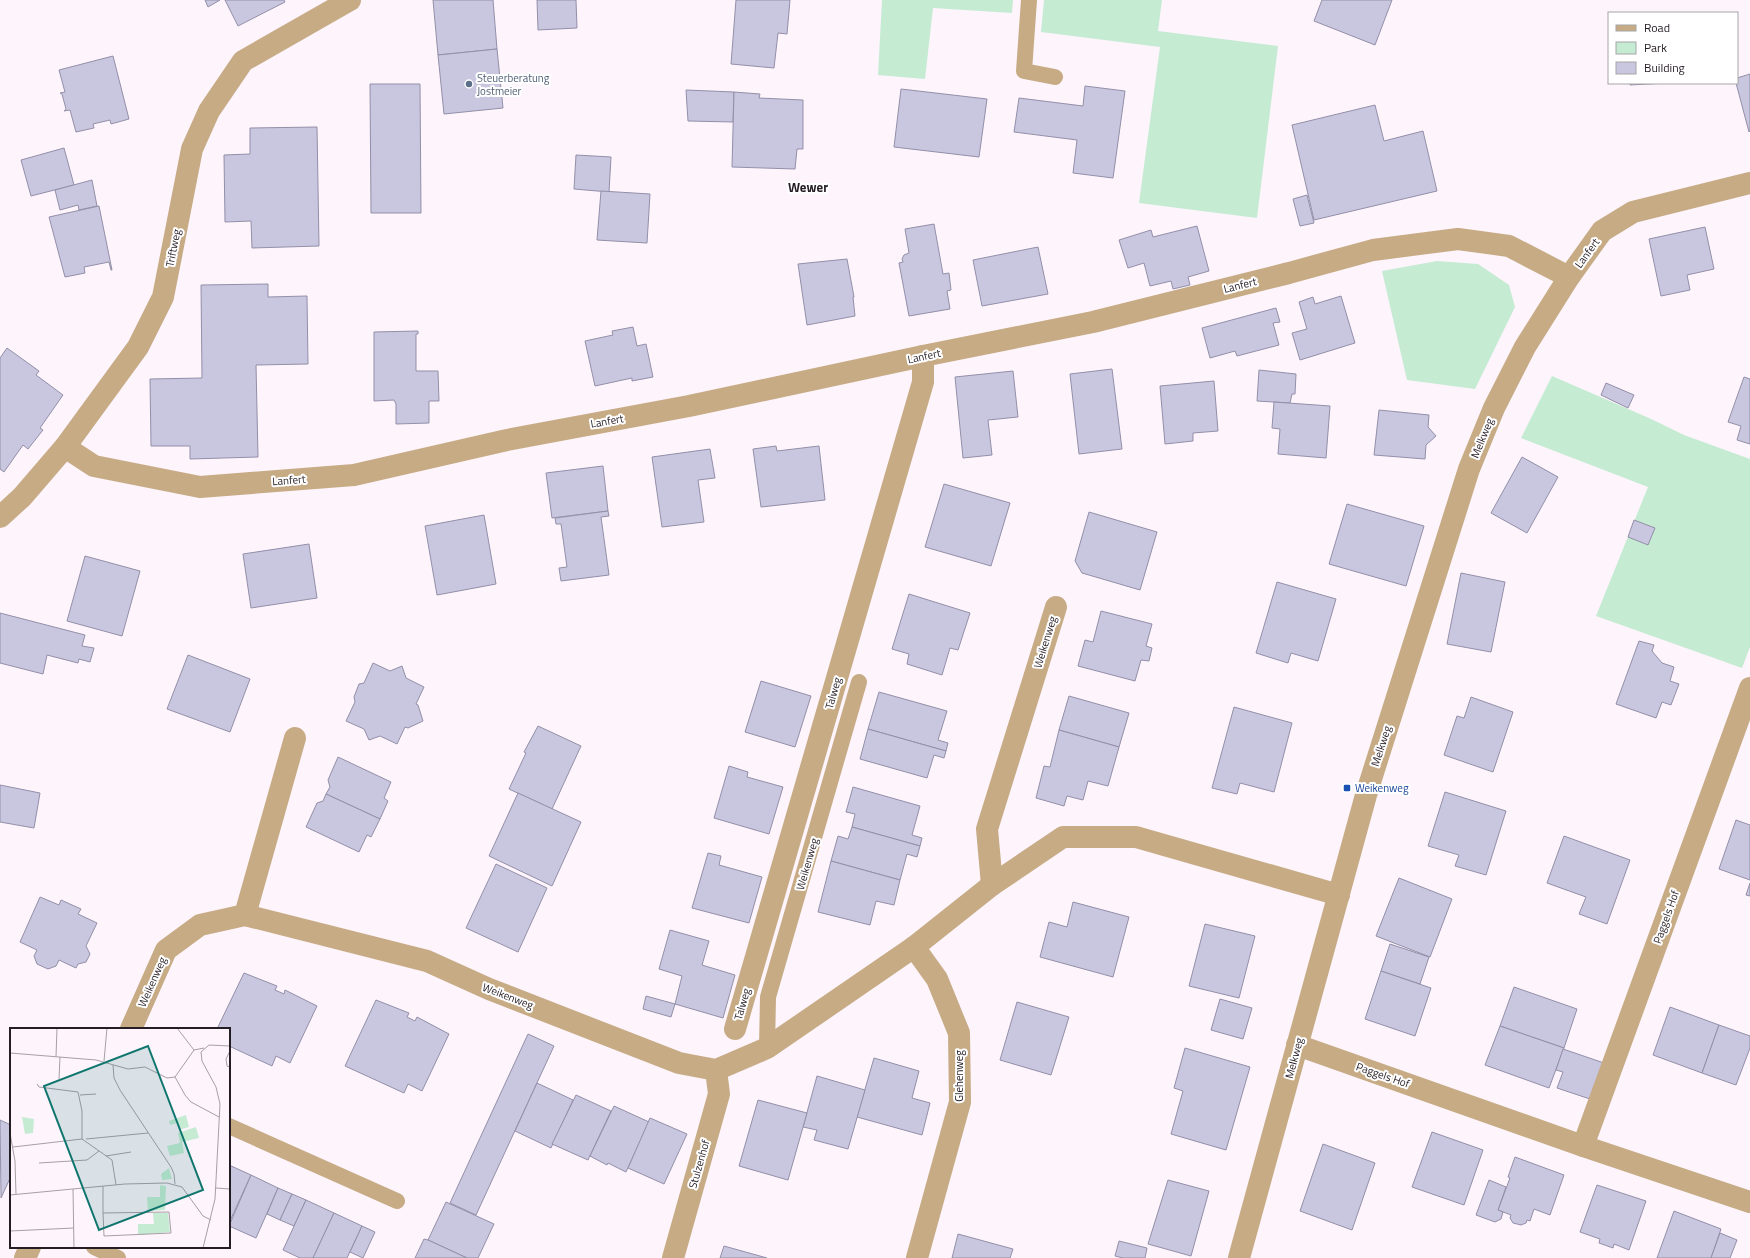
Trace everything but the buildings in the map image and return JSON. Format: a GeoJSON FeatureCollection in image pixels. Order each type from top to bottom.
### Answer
{"type":"FeatureCollection","features":[{"type":"Feature","properties":{"kind":"street","name":"Triftweg"},"geometry":{"type":"LineString","coordinates":[[0,517],[22,497],[66,447],[138,347],[163,297],[192,149],[209,111],[243,61],[350,0]]}},
{"type":"Feature","properties":{"kind":"street","name":"Lanfert"},"geometry":{"type":"LineString","coordinates":[[66,447],[94,466],[200,487],[354,475],[507,440],[689,406],[923,356],[1093,322],[1289,273],[1373,250],[1458,239],[1509,246],[1569,278],[1602,232],[1634,212],[1750,183]]}},
{"type":"Feature","properties":{"kind":"street","name":"Melkweg"},"geometry":{"type":"LineString","coordinates":[[1239,1258],[1366,795],[1469,469],[1494,408],[1522,354],[1569,278]]}},
{"type":"Feature","properties":{"kind":"street","name":"Talweg"},"geometry":{"type":"LineString","coordinates":[[735,1029],[923,382],[923,356]]}},
{"type":"Feature","properties":{"kind":"street","name":"Weikenweg"},"geometry":{"type":"LineString","coordinates":[[992,885],[988,829],[1056,608]]}},
{"type":"Feature","properties":{"kind":"street","name":"Paggels Hof"},"geometry":{"type":"LineString","coordinates":[[1583,1146],[1750,688]]}},
{"type":"Feature","properties":{"kind":"street"},"geometry":{"type":"LineString","coordinates":[[245,915],[295,738]]}},
{"type":"Feature","properties":{"kind":"street"},"geometry":{"type":"LineString","coordinates":[[716,1070],[767,1048],[914,947],[992,885],[1063,837],[1136,837],[1339,895]]}},
{"type":"Feature","properties":{"kind":"street","name":"Weikenweg"},"geometry":{"type":"LineString","coordinates":[[131,1028],[166,950],[200,925],[245,915],[427,961],[489,989],[679,1063],[716,1070]]}},
{"type":"Feature","properties":{"kind":"street","name":"Glehenweg"},"geometry":{"type":"LineString","coordinates":[[914,947],[937,979],[959,1033],[960,1102],[917,1258]]}},
{"type":"Feature","properties":{"kind":"street","name":"Paggels Hof"},"geometry":{"type":"LineString","coordinates":[[1297,1045],[1583,1146],[1750,1202]]}},
{"type":"Feature","properties":{"kind":"street","name":"Stulzenhof"},"geometry":{"type":"LineString","coordinates":[[673,1258],[719,1094],[716,1070]]}},
{"type":"Feature","properties":{"kind":"street"},"geometry":{"type":"LineString","coordinates":[[25,1258],[30,1248]]}},
{"type":"Feature","properties":{"kind":"lane"},"geometry":{"type":"LineString","coordinates":[[1029,0],[1024,71],[1055,77]]}},
{"type":"Feature","properties":{"kind":"lane","name":"Weikenweg"},"geometry":{"type":"LineString","coordinates":[[767,1048],[768,997],[860,682]]}},
{"type":"Feature","properties":{"kind":"lane"},"geometry":{"type":"LineString","coordinates":[[230,1126],[397,1202]]}},
{"type":"Feature","properties":{"kind":"lane"},"geometry":{"type":"LineString","coordinates":[[96,1248],[118,1258]]}},
{"type":"Feature","properties":{"kind":"green space"},"geometry":{"type":"Polygon","coordinates":[[[882,0],[1013,0],[1012,13],[933,8],[925,79],[878,75],[882,0]]]}},
{"type":"Feature","properties":{"kind":"green space"},"geometry":{"type":"Polygon","coordinates":[[[1044,0],[1162,0],[1158,31],[1278,46],[1257,218],[1139,203],[1160,47],[1041,32],[1044,0]]]}},
{"type":"Feature","properties":{"kind":"green space"},"geometry":{"type":"Polygon","coordinates":[[[1437,261],[1478,264],[1509,285],[1515,307],[1475,389],[1407,380],[1382,271],[1437,261]]]}},
{"type":"Feature","properties":{"kind":"green space"},"geometry":{"type":"Polygon","coordinates":[[[1552,376],[1649,418],[1684,435],[1750,459],[1750,647],[1742,668],[1596,616],[1648,487],[1521,438],[1552,376]]]}},
{"type":"Feature","properties":{"kind":"place","name":"Steuerberatung Jostmeier"},"geometry":{"type":"Point","coordinates":[469,84]}},
{"type":"Feature","properties":{"kind":"place","name":"Weikenweg"},"geometry":{"type":"Point","coordinates":[1347,788]}},
{"type":"Feature","properties":{"kind":"district","name":"Wewer"},"geometry":{"type":"Point","coordinates":[808,187]}}]}
